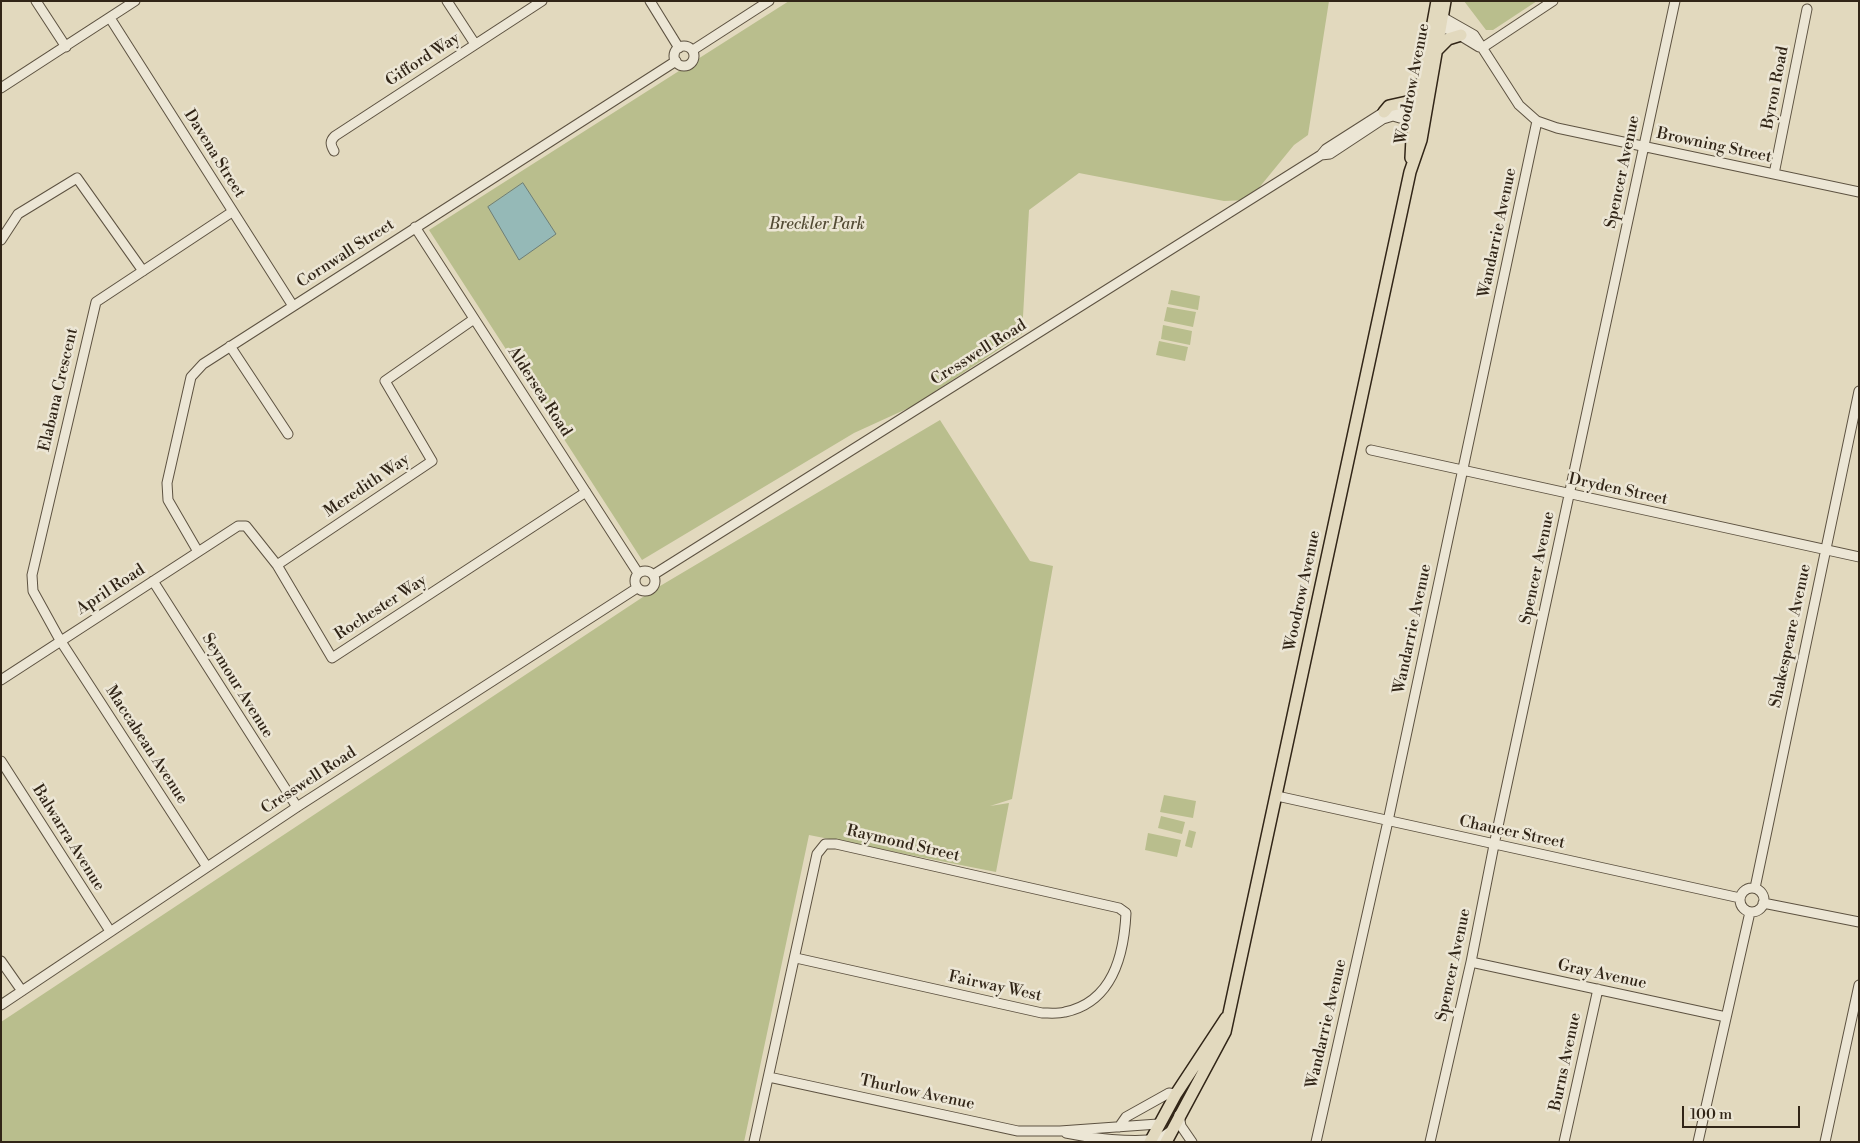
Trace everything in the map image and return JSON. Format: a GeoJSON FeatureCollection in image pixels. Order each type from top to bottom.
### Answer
{"type":"FeatureCollection","features":[{"type":"Feature","properties":{"kind":"main road","name":"Woodrow Avenue"},"geometry":{"type":"LineString","coordinates":[[1169,1136],[1179,1114],[1221,1043],[1277,796],[1420,119],[1438,49],[1437,1]]}},
{"type":"Feature","properties":{"kind":"main road","name":"Woodrow Avenue"},"geometry":{"type":"LineString","coordinates":[[1420,119],[1420,97],[1438,21],[1445,1]]}},
{"type":"Feature","properties":{"kind":"main road"},"geometry":{"type":"LineString","coordinates":[[1438,49],[1448,39],[1461,36]]}},
{"type":"Feature","properties":{"kind":"main road"},"geometry":{"type":"LineString","coordinates":[[1384,112],[1389,106],[1413,101],[1420,97]]}},
{"type":"Feature","properties":{"kind":"main road","name":"Woodrow Avenue"},"geometry":{"type":"LineString","coordinates":[[1151,1140],[1176,1094],[1227,1016]]}},
{"type":"Feature","properties":{"kind":"street"},"geometry":{"type":"LineString","coordinates":[[36,1],[66,47]]}},
{"type":"Feature","properties":{"kind":"street"},"geometry":{"type":"LineString","coordinates":[[1,88],[135,1]]}},
{"type":"Feature","properties":{"kind":"street"},"geometry":{"type":"LineString","coordinates":[[447,1],[475,44]]}},
{"type":"Feature","properties":{"kind":"street","name":"Gifford Way"},"geometry":{"type":"LineString","coordinates":[[334,151],[330,145],[331,140],[335,136],[542,1]]}},
{"type":"Feature","properties":{"kind":"street"},"geometry":{"type":"LineString","coordinates":[[650,1],[679,48]]}},
{"type":"Feature","properties":{"kind":"street"},"geometry":{"type":"LineString","coordinates":[[693,50],[769,1]]}},
{"type":"Feature","properties":{"kind":"street"},"geometry":{"type":"LineString","coordinates":[[1482,48],[1552,1]]}},
{"type":"Feature","properties":{"kind":"street","name":"Spencer Avenue"},"geometry":{"type":"LineString","coordinates":[[1430,1142],[1472,962],[1494,845],[1675,1]]}},
{"type":"Feature","properties":{"kind":"street","name":"Byron Road"},"geometry":{"type":"LineString","coordinates":[[1774,174],[1807,9]]}},
{"type":"Feature","properties":{"kind":"street","name":"Davena Street"},"geometry":{"type":"LineString","coordinates":[[110,18],[293,306]]}},
{"type":"Feature","properties":{"kind":"street","name":"Browning Street"},"geometry":{"type":"LineString","coordinates":[[1438,21],[1482,48]]}},
{"type":"Feature","properties":{"kind":"street","name":"Browning Street"},"geometry":{"type":"LineString","coordinates":[[1438,21],[1474,35],[1519,105],[1537,121],[1557,128],[1859,192]]}},
{"type":"Feature","properties":{"kind":"street"},"geometry":{"type":"LineString","coordinates":[[686,46],[693,50],[694,59],[690,64],[684,66],[676,61],[675,52],[679,48],[686,46]]}},
{"type":"Feature","properties":{"kind":"street","name":"Cornwall Street"},"geometry":{"type":"LineString","coordinates":[[197,550],[168,500],[167,482],[190,377],[204,364],[230,346],[676,61]]}},
{"type":"Feature","properties":{"kind":"street"},"geometry":{"type":"LineString","coordinates":[[1384,112],[1399,110],[1420,119]]}},
{"type":"Feature","properties":{"kind":"street","name":"Cresswell Road"},"geometry":{"type":"LineString","coordinates":[[1,1005],[296,807],[637,588],[644,591],[651,589],[655,583],[653,575],[1321,155],[1342,138],[1384,112]]}},
{"type":"Feature","properties":{"kind":"street","name":"Cresswell Road"},"geometry":{"type":"LineString","coordinates":[[1321,155],[1330,154],[1383,119],[1393,116],[1420,119]]}},
{"type":"Feature","properties":{"kind":"street","name":"Wandarrie Avenue"},"geometry":{"type":"LineString","coordinates":[[1316,1142],[1388,821],[1537,121]]}},
{"type":"Feature","properties":{"kind":"street"},"geometry":{"type":"LineString","coordinates":[[1,240],[18,214],[77,178],[143,272]]}},
{"type":"Feature","properties":{"kind":"street","name":"Elabana Crescent"},"geometry":{"type":"LineString","coordinates":[[60,640],[33,590],[32,574],[96,302],[232,212]]}},
{"type":"Feature","properties":{"kind":"street","name":"Aldersea Road"},"geometry":{"type":"LineString","coordinates":[[415,227],[638,573]]}},
{"type":"Feature","properties":{"kind":"street","name":"Meredith Way"},"geometry":{"type":"LineString","coordinates":[[277,565],[432,461],[385,381],[474,319]]}},
{"type":"Feature","properties":{"kind":"street"},"geometry":{"type":"LineString","coordinates":[[230,346],[288,434]]}},
{"type":"Feature","properties":{"kind":"street","name":"Shakespeare Avenue"},"geometry":{"type":"LineString","coordinates":[[1755,888],[1824,550],[1859,390]]}},
{"type":"Feature","properties":{"kind":"street","name":"Dryden Street"},"geometry":{"type":"LineString","coordinates":[[1371,450],[1859,557]]}},
{"type":"Feature","properties":{"kind":"street","name":"Rochester Way"},"geometry":{"type":"LineString","coordinates":[[238,526],[246,526],[277,565],[332,658],[586,492]]}},
{"type":"Feature","properties":{"kind":"street","name":"April Road"},"geometry":{"type":"LineString","coordinates":[[1,680],[153,581],[197,550],[238,526]]}},
{"type":"Feature","properties":{"kind":"street"},"geometry":{"type":"LineString","coordinates":[[637,588],[634,580],[638,573],[644,570],[653,575]]}},
{"type":"Feature","properties":{"kind":"street","name":"Seymour Avenue"},"geometry":{"type":"LineString","coordinates":[[153,581],[296,807]]}},
{"type":"Feature","properties":{"kind":"street","name":"Maccabean Avenue"},"geometry":{"type":"LineString","coordinates":[[60,640],[207,867]]}},
{"type":"Feature","properties":{"kind":"street","name":"Balwarra Avenue"},"geometry":{"type":"LineString","coordinates":[[1,761],[110,931]]}},
{"type":"Feature","properties":{"kind":"street","name":"Chaucer Street"},"geometry":{"type":"LineString","coordinates":[[1277,796],[1740,898]]}},
{"type":"Feature","properties":{"kind":"street","name":"Raymond Street"},"geometry":{"type":"LineString","coordinates":[[754,1142],[796,958],[817,854],[825,844],[836,844],[1119,908],[1126,913]]}},
{"type":"Feature","properties":{"kind":"street"},"geometry":{"type":"LineString","coordinates":[[1748,888],[1755,888],[1760,891],[1763,903],[1755,911],[1750,912],[1744,909],[1740,898],[1748,888]]}},
{"type":"Feature","properties":{"kind":"street"},"geometry":{"type":"LineString","coordinates":[[1763,903],[1859,922]]}},
{"type":"Feature","properties":{"kind":"street"},"geometry":{"type":"LineString","coordinates":[[1698,1142],[1750,912]]}},
{"type":"Feature","properties":{"kind":"street","name":"Fairway West"},"geometry":{"type":"LineString","coordinates":[[796,958],[1042,1013],[1066,1012],[1085,1004],[1106,990],[1119,962],[1125,932],[1126,913]]}},
{"type":"Feature","properties":{"kind":"street"},"geometry":{"type":"LineString","coordinates":[[1,961],[22,992]]}},
{"type":"Feature","properties":{"kind":"street","name":"Gray Avenue"},"geometry":{"type":"LineString","coordinates":[[1472,962],[1726,1017]]}},
{"type":"Feature","properties":{"kind":"street"},"geometry":{"type":"LineString","coordinates":[[1825,1142],[1859,985]]}},
{"type":"Feature","properties":{"kind":"street","name":"Burns Avenue"},"geometry":{"type":"LineString","coordinates":[[1564,1142],[1598,989]]}},
{"type":"Feature","properties":{"kind":"street","name":"Thurlow Avenue"},"geometry":{"type":"LineString","coordinates":[[769,1077],[1018,1130],[1060,1131],[1158,1124]]}},
{"type":"Feature","properties":{"kind":"street"},"geometry":{"type":"LineString","coordinates":[[1119,1127],[1126,1116],[1169,1093],[1176,1094]]}},
{"type":"Feature","properties":{"kind":"street"},"geometry":{"type":"LineString","coordinates":[[1179,1114],[1181,1126],[1192,1142]]}},
{"type":"Feature","properties":{"kind":"street","name":"Thurlow Avenue"},"geometry":{"type":"LineString","coordinates":[[1060,1131],[1080,1136],[1125,1140],[1151,1140],[1169,1136]]}},
{"type":"Feature","properties":{"kind":"green space","name":"Breckler Park"},"geometry":{"type":"Polygon","coordinates":[[[789,1],[1329,1],[1308,135],[1294,145],[1249,200],[1224,201],[1079,173],[1029,210],[1022,334],[913,406],[854,433],[642,560],[429,230],[789,1]]]}},
{"type":"Feature","properties":{"kind":"green space"},"geometry":{"type":"Polygon","coordinates":[[[1464,1],[1537,1],[1493,30],[1486,30],[1464,1]]]}},
{"type":"Feature","properties":{"kind":"green space"},"geometry":{"type":"Polygon","coordinates":[[[1171,290],[1200,296],[1198,310],[1168,304],[1171,290]]]}},
{"type":"Feature","properties":{"kind":"green space"},"geometry":{"type":"Polygon","coordinates":[[[1167,307],[1196,312],[1193,327],[1164,321],[1167,307]]]}},
{"type":"Feature","properties":{"kind":"green space"},"geometry":{"type":"Polygon","coordinates":[[[1163,325],[1192,331],[1190,345],[1161,339],[1163,325]]]}},
{"type":"Feature","properties":{"kind":"green space"},"geometry":{"type":"Polygon","coordinates":[[[1159,341],[1188,347],[1185,361],[1156,355],[1159,341]]]}},
{"type":"Feature","properties":{"kind":"green space"},"geometry":{"type":"Polygon","coordinates":[[[940,420],[1030,561],[1053,566],[1012,799],[990,806],[1009,803],[996,872],[809,835],[744,1142],[1,1142],[1,1022],[655,589],[940,420]]]}},
{"type":"Feature","properties":{"kind":"green space"},"geometry":{"type":"Polygon","coordinates":[[[1164,795],[1196,801],[1193,818],[1160,812],[1164,795]]]}},
{"type":"Feature","properties":{"kind":"green space"},"geometry":{"type":"Polygon","coordinates":[[[1161,816],[1185,822],[1182,834],[1158,828],[1161,816]]]}},
{"type":"Feature","properties":{"kind":"green space"},"geometry":{"type":"Polygon","coordinates":[[[1189,830],[1196,832],[1192,848],[1185,846],[1189,830]]]}},
{"type":"Feature","properties":{"kind":"green space"},"geometry":{"type":"Polygon","coordinates":[[[1148,833],[1181,840],[1177,857],[1145,850],[1148,833]]]}},
{"type":"Feature","properties":{"kind":"water"},"geometry":{"type":"Polygon","coordinates":[[[523,183],[556,234],[519,260],[488,207],[523,183]]]}}]}
